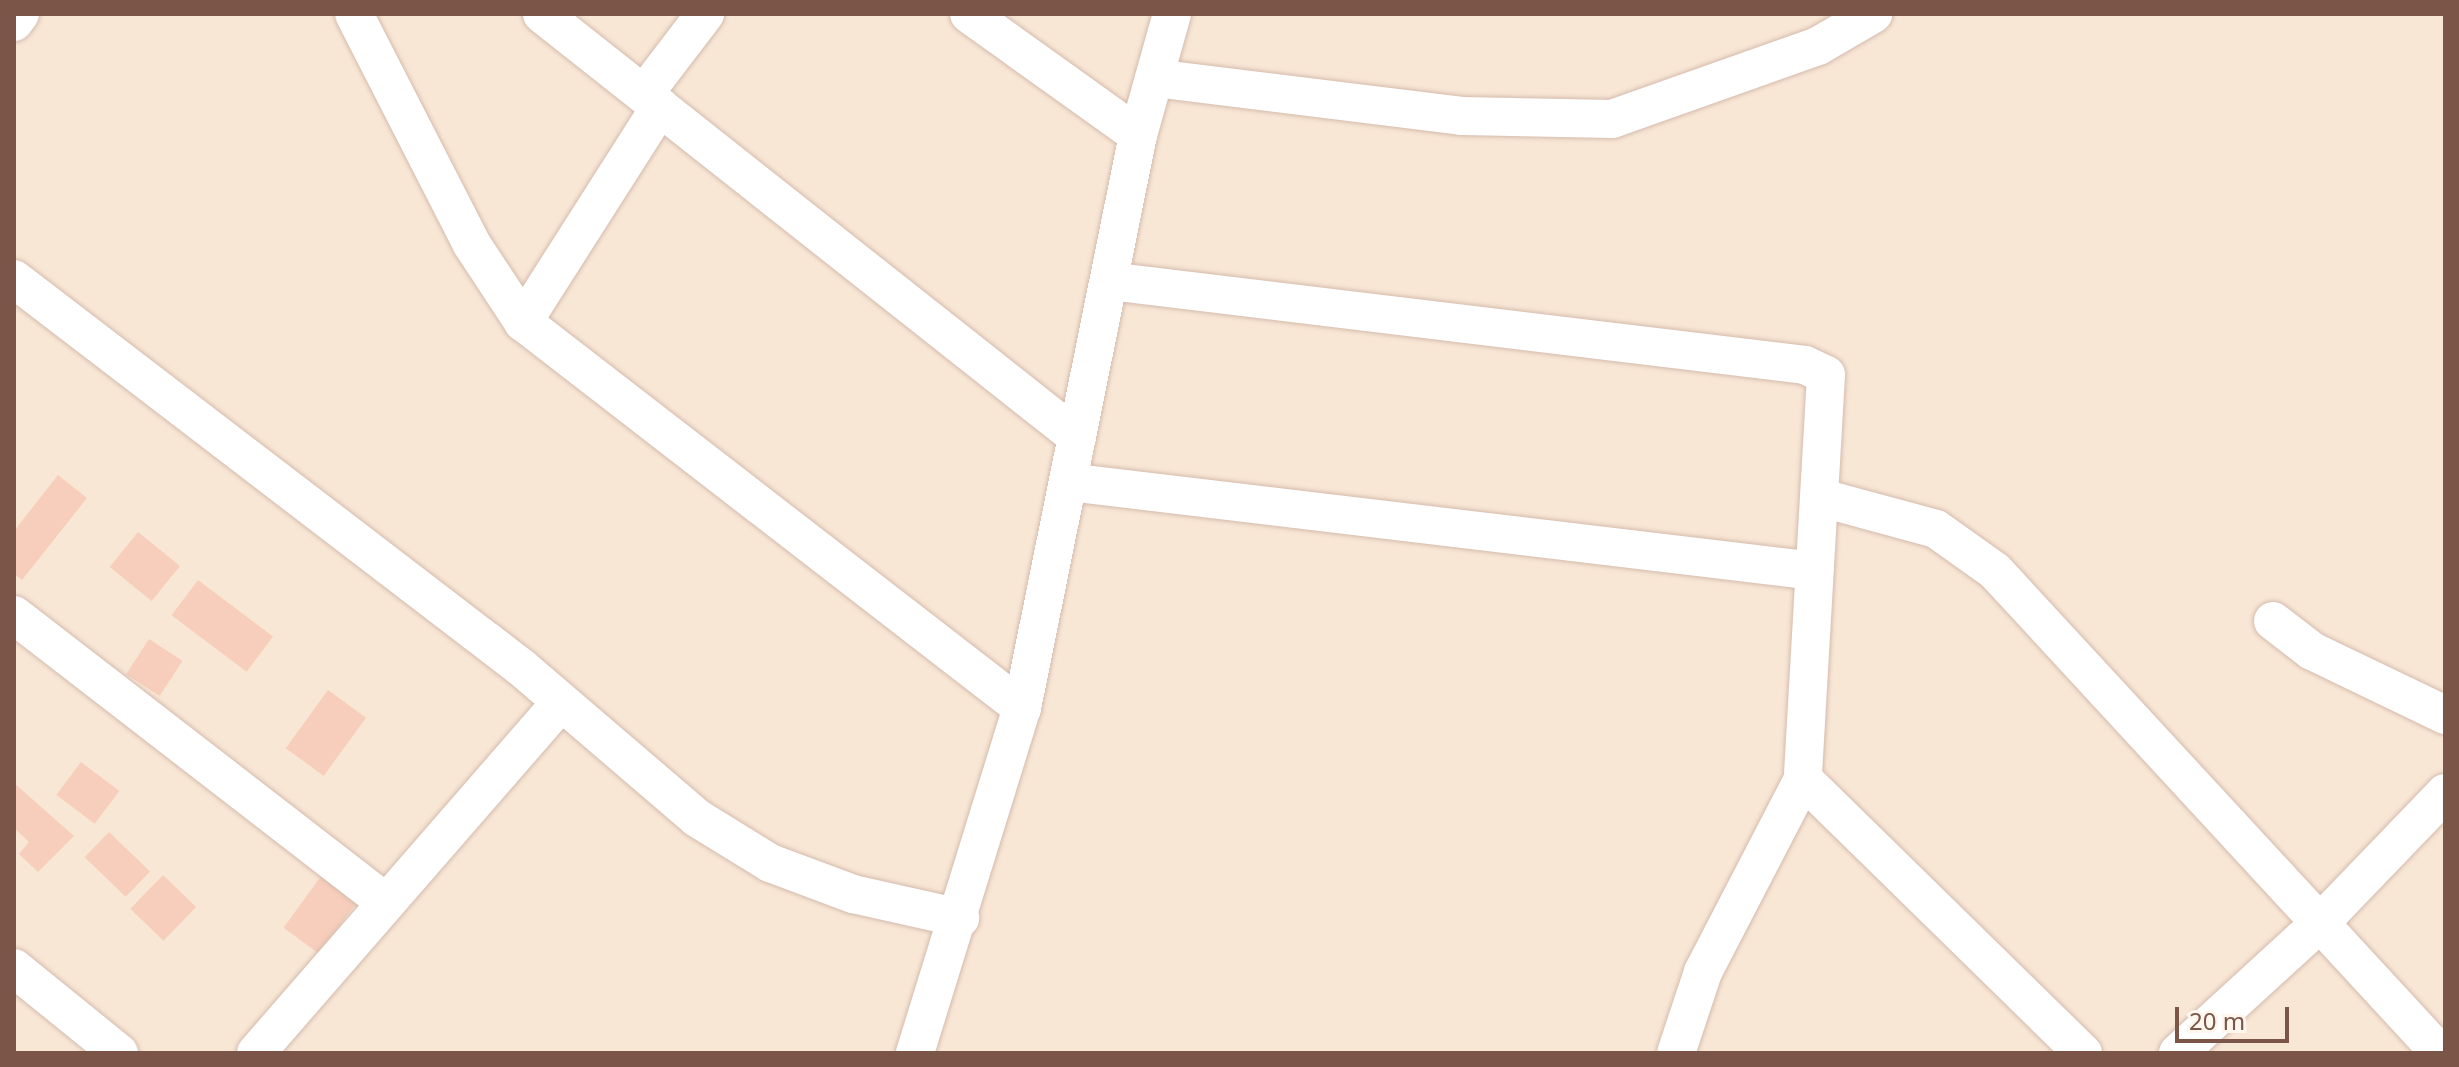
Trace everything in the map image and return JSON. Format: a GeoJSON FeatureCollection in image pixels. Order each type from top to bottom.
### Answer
{"type":"FeatureCollection","features":[{"type":"Feature","properties":{"kind":"street"},"geometry":{"type":"LineString","coordinates":[[14,22],[20,14]]}},
{"type":"Feature","properties":{"kind":"street"},"geometry":{"type":"LineString","coordinates":[[354,14],[471,243],[523,322],[1022,708]]}},
{"type":"Feature","properties":{"kind":"street"},"geometry":{"type":"LineString","coordinates":[[542,14],[1077,437]]}},
{"type":"Feature","properties":{"kind":"street"},"geometry":{"type":"LineString","coordinates":[[523,322],[705,14]]}},
{"type":"Feature","properties":{"kind":"street"},"geometry":{"type":"LineString","coordinates":[[969,14],[1138,135]]}},
{"type":"Feature","properties":{"kind":"street"},"geometry":{"type":"LineString","coordinates":[[915,1053],[960,918],[1022,708],[1138,135],[1172,14]]}},
{"type":"Feature","properties":{"kind":"street"},"geometry":{"type":"LineString","coordinates":[[1154,78],[1462,116],[1612,119],[1818,46],[1873,14]]}},
{"type":"Feature","properties":{"kind":"street"},"geometry":{"type":"LineString","coordinates":[[14,279],[561,702],[697,818],[770,863],[853,894],[960,918]]}},
{"type":"Feature","properties":{"kind":"street"},"geometry":{"type":"LineString","coordinates":[[1109,281],[1819,369],[1829,386],[1814,571],[1803,779],[1703,972],[1676,1053]]}},
{"type":"Feature","properties":{"kind":"street"},"geometry":{"type":"LineString","coordinates":[[1068,482],[1814,571]]}},
{"type":"Feature","properties":{"kind":"street"},"geometry":{"type":"LineString","coordinates":[[1822,498],[1936,529],[1995,571],[2440,1053]]}},
{"type":"Feature","properties":{"kind":"street"},"geometry":{"type":"LineString","coordinates":[[14,615],[386,903]]}},
{"type":"Feature","properties":{"kind":"street"},"geometry":{"type":"LineString","coordinates":[[2273,621],[2312,651],[2445,715]]}},
{"type":"Feature","properties":{"kind":"street"},"geometry":{"type":"LineString","coordinates":[[256,1053],[561,702]]}},
{"type":"Feature","properties":{"kind":"street"},"geometry":{"type":"LineString","coordinates":[[1803,779],[2083,1053]]}},
{"type":"Feature","properties":{"kind":"street"},"geometry":{"type":"LineString","coordinates":[[2178,1053],[2321,922],[2445,793]]}},
{"type":"Feature","properties":{"kind":"street"},"geometry":{"type":"LineString","coordinates":[[14,968],[119,1053]]}},
{"type":"Feature","properties":{"kind":"shaded area"},"geometry":{"type":"Polygon","coordinates":[[[14,14],[2445,14],[2445,1053],[14,1053],[14,14]]]}},
{"type":"Feature","properties":{"kind":"building"},"geometry":{"type":"Polygon","coordinates":[[[58,475],[87,498],[22,580],[14,574],[14,531],[58,475]]]}},
{"type":"Feature","properties":{"kind":"building"},"geometry":{"type":"Polygon","coordinates":[[[138,532],[180,566],[152,601],[110,567],[138,532]]]}},
{"type":"Feature","properties":{"kind":"building"},"geometry":{"type":"Polygon","coordinates":[[[198,580],[273,637],[247,672],[172,615],[198,580]]]}},
{"type":"Feature","properties":{"kind":"building"},"geometry":{"type":"Polygon","coordinates":[[[149,639],[183,661],[160,696],[126,674],[149,639]]]}},
{"type":"Feature","properties":{"kind":"building"},"geometry":{"type":"Polygon","coordinates":[[[328,690],[366,718],[324,776],[286,748],[328,690]]]}},
{"type":"Feature","properties":{"kind":"building"},"geometry":{"type":"Polygon","coordinates":[[[81,762],[119,791],[95,824],[56,795],[81,762]]]}},
{"type":"Feature","properties":{"kind":"building"},"geometry":{"type":"Polygon","coordinates":[[[14,783],[74,836],[38,872],[19,854],[29,842],[14,828],[14,783]]]}},
{"type":"Feature","properties":{"kind":"building"},"geometry":{"type":"Polygon","coordinates":[[[109,832],[150,872],[126,897],[85,857],[109,832]]]}},
{"type":"Feature","properties":{"kind":"building"},"geometry":{"type":"Polygon","coordinates":[[[327,868],[363,894],[319,954],[284,928],[327,868]]]}},
{"type":"Feature","properties":{"kind":"building"},"geometry":{"type":"Polygon","coordinates":[[[163,875],[196,907],[163,941],[130,909],[163,875]]]}}]}
